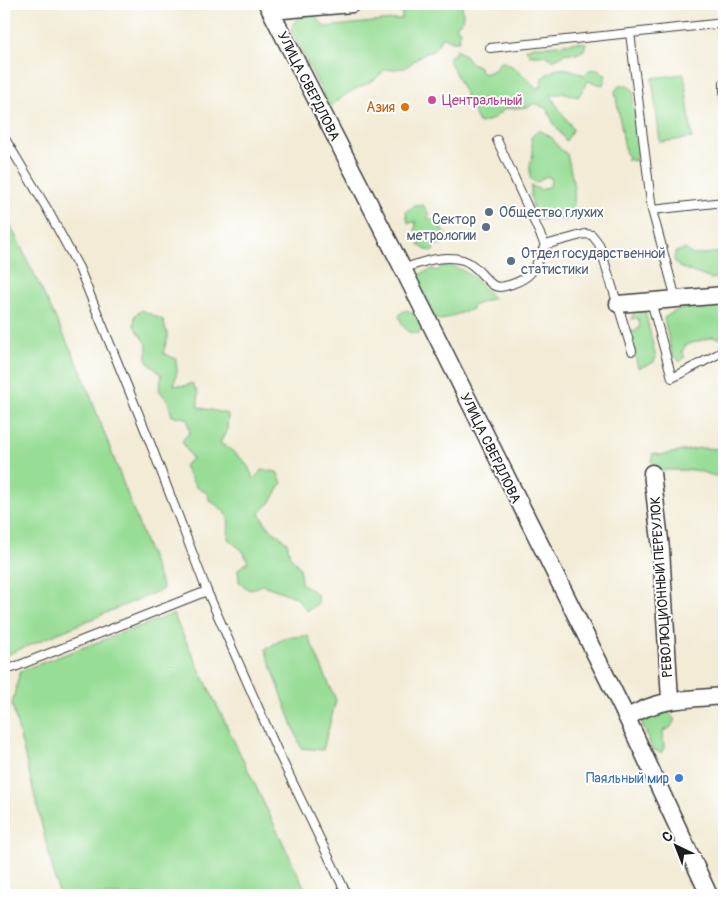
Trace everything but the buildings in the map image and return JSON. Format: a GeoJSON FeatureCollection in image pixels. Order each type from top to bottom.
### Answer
{"type":"FeatureCollection","features":[{"type":"Feature","properties":{"kind":"street"},"geometry":{"type":"LineString","coordinates":[[269,8],[352,4]]}},
{"type":"Feature","properties":{"kind":"street","name":"УЛИЦА СВЕРДЛОВА"},"geometry":{"type":"LineString","coordinates":[[269,8],[403,269],[627,718],[709,895]]}},
{"type":"Feature","properties":{"kind":"street"},"geometry":{"type":"LineString","coordinates":[[618,304],[724,295]]}},
{"type":"Feature","properties":{"kind":"street","name":"РЕВОЛЮЦИОННЫЙ ПЕРЕУЛОК"},"geometry":{"type":"LineString","coordinates":[[652,474],[661,549],[670,700]]}},
{"type":"Feature","properties":{"kind":"street"},"geometry":{"type":"LineString","coordinates":[[627,718],[640,709],[670,700],[724,696]]}},
{"type":"Feature","properties":{"kind":"lane"},"geometry":{"type":"LineString","coordinates":[[490,48],[724,23]]}},
{"type":"Feature","properties":{"kind":"lane"},"geometry":{"type":"LineString","coordinates":[[630,33],[652,210],[676,299]]}},
{"type":"Feature","properties":{"kind":"lane"},"geometry":{"type":"LineString","coordinates":[[724,82],[724,92]]}},
{"type":"Feature","properties":{"kind":"lane"},"geometry":{"type":"LineString","coordinates":[[4,137],[46,207],[79,268],[207,591],[277,750],[347,895]]}},
{"type":"Feature","properties":{"kind":"lane"},"geometry":{"type":"LineString","coordinates":[[403,269],[428,260],[461,260],[473,266],[498,287],[504,287],[524,280],[532,274],[545,245],[497,140]]}},
{"type":"Feature","properties":{"kind":"lane"},"geometry":{"type":"LineString","coordinates":[[652,210],[724,202]]}},
{"type":"Feature","properties":{"kind":"lane"},"geometry":{"type":"LineString","coordinates":[[545,245],[585,234],[592,235],[599,244],[632,351]]}},
{"type":"Feature","properties":{"kind":"lane"},"geometry":{"type":"LineString","coordinates":[[651,301],[672,378],[724,351]]}},
{"type":"Feature","properties":{"kind":"lane"},"geometry":{"type":"LineString","coordinates":[[12,668],[207,591]]}},
{"type":"Feature","properties":{"kind":"green space"},"geometry":{"type":"Polygon","coordinates":[[[418,4],[462,4],[462,19],[456,26],[460,31],[459,41],[452,41],[445,37],[440,38],[439,43],[431,52],[424,53],[405,68],[384,70],[373,80],[347,94],[330,107],[291,31],[294,23],[305,15],[313,14],[325,27],[402,19],[402,12],[405,6],[418,4]]]}},
{"type":"Feature","properties":{"kind":"green space"},"geometry":{"type":"Polygon","coordinates":[[[586,43],[584,50],[577,54],[566,53],[553,60],[544,55],[530,55],[526,49],[534,46],[586,43]]]}},
{"type":"Feature","properties":{"kind":"green space"},"geometry":{"type":"Polygon","coordinates":[[[457,50],[466,56],[471,63],[478,66],[484,74],[494,70],[501,61],[516,69],[536,88],[541,87],[542,78],[558,69],[572,70],[584,75],[589,70],[598,69],[606,75],[603,85],[588,81],[578,97],[564,93],[551,95],[573,130],[566,141],[554,124],[547,109],[535,103],[528,107],[505,109],[491,120],[479,123],[448,58],[457,50]]]}},
{"type":"Feature","properties":{"kind":"green space"},"geometry":{"type":"Polygon","coordinates":[[[684,74],[692,138],[660,142],[652,78],[684,74]]]}},
{"type":"Feature","properties":{"kind":"green space"},"geometry":{"type":"Polygon","coordinates":[[[620,85],[627,85],[634,91],[632,106],[636,110],[635,139],[640,147],[634,161],[626,159],[629,157],[626,155],[615,91],[620,85]]]}},
{"type":"Feature","properties":{"kind":"green space"},"geometry":{"type":"Polygon","coordinates":[[[540,130],[552,138],[559,148],[567,154],[573,180],[574,198],[571,214],[566,221],[555,217],[539,220],[533,208],[531,186],[541,190],[550,186],[551,178],[546,176],[536,183],[530,178],[530,165],[533,154],[531,137],[540,130]]]}},
{"type":"Feature","properties":{"kind":"green space"},"geometry":{"type":"Polygon","coordinates":[[[423,205],[429,214],[428,219],[435,220],[448,238],[441,244],[434,245],[433,251],[426,250],[419,245],[421,235],[415,231],[416,222],[408,223],[406,211],[414,206],[423,205]]]}},
{"type":"Feature","properties":{"kind":"green space"},"geometry":{"type":"Polygon","coordinates":[[[4,212],[81,371],[163,589],[4,656],[4,212]]]}},
{"type":"Feature","properties":{"kind":"green space"},"geometry":{"type":"Polygon","coordinates":[[[685,249],[693,255],[724,252],[724,277],[711,279],[679,267],[674,260],[675,252],[685,249]]]}},
{"type":"Feature","properties":{"kind":"green space"},"geometry":{"type":"Polygon","coordinates":[[[443,266],[451,266],[465,272],[477,281],[493,298],[472,306],[472,309],[441,320],[436,319],[415,280],[425,272],[433,269],[437,271],[443,266]]]}},
{"type":"Feature","properties":{"kind":"green space"},"geometry":{"type":"Polygon","coordinates":[[[724,301],[724,339],[712,337],[686,345],[682,351],[685,357],[680,362],[672,354],[664,318],[685,308],[724,301]]]}},
{"type":"Feature","properties":{"kind":"green space"},"geometry":{"type":"Polygon","coordinates":[[[142,310],[163,320],[168,337],[163,353],[176,359],[177,371],[174,385],[185,386],[192,383],[198,393],[198,407],[228,414],[227,430],[220,443],[244,462],[253,479],[262,470],[277,472],[282,483],[271,502],[260,513],[266,525],[287,542],[290,556],[300,568],[301,583],[317,594],[318,603],[307,611],[296,597],[263,585],[249,590],[239,582],[238,569],[248,562],[243,551],[228,539],[228,520],[225,513],[210,501],[207,493],[196,487],[184,466],[192,459],[182,441],[190,432],[187,418],[172,416],[168,401],[159,390],[162,375],[147,362],[147,344],[134,326],[135,315],[142,310]]]}},
{"type":"Feature","properties":{"kind":"green space"},"geometry":{"type":"Polygon","coordinates":[[[407,310],[415,314],[422,327],[419,334],[408,332],[402,324],[399,316],[407,310]]]}},
{"type":"Feature","properties":{"kind":"green space"},"geometry":{"type":"Polygon","coordinates":[[[635,311],[645,311],[656,358],[653,363],[638,368],[629,332],[636,331],[640,326],[638,318],[631,319],[635,311]]]}},
{"type":"Feature","properties":{"kind":"green space"},"geometry":{"type":"Polygon","coordinates":[[[700,448],[724,449],[724,471],[715,476],[695,470],[659,470],[651,461],[653,453],[660,455],[700,448]]]}},
{"type":"Feature","properties":{"kind":"green space"},"geometry":{"type":"Polygon","coordinates":[[[173,614],[308,895],[59,895],[12,704],[20,671],[173,614]]]}},
{"type":"Feature","properties":{"kind":"green space"},"geometry":{"type":"Polygon","coordinates":[[[308,636],[336,700],[323,750],[301,748],[265,649],[287,637],[308,636]]]}},
{"type":"Feature","properties":{"kind":"green space"},"geometry":{"type":"Polygon","coordinates":[[[666,709],[675,720],[670,728],[663,731],[664,748],[661,753],[652,749],[642,723],[647,715],[666,709]]]}},
{"type":"Feature","properties":{"kind":"place","name":"Центральный"},"geometry":{"type":"Point","coordinates":[432,100]}},
{"type":"Feature","properties":{"kind":"place","name":"Азия"},"geometry":{"type":"Point","coordinates":[405,107]}},
{"type":"Feature","properties":{"kind":"place","name":"Общество глухих"},"geometry":{"type":"Point","coordinates":[489,212]}},
{"type":"Feature","properties":{"kind":"place","name":"Сектор метрологии"},"geometry":{"type":"Point","coordinates":[486,227]}},
{"type":"Feature","properties":{"kind":"place","name":"Отдел государственной статистики"},"geometry":{"type":"Point","coordinates":[511,261]}},
{"type":"Feature","properties":{"kind":"place","name":"Паяльный мир"},"geometry":{"type":"Point","coordinates":[679,778]}}]}
